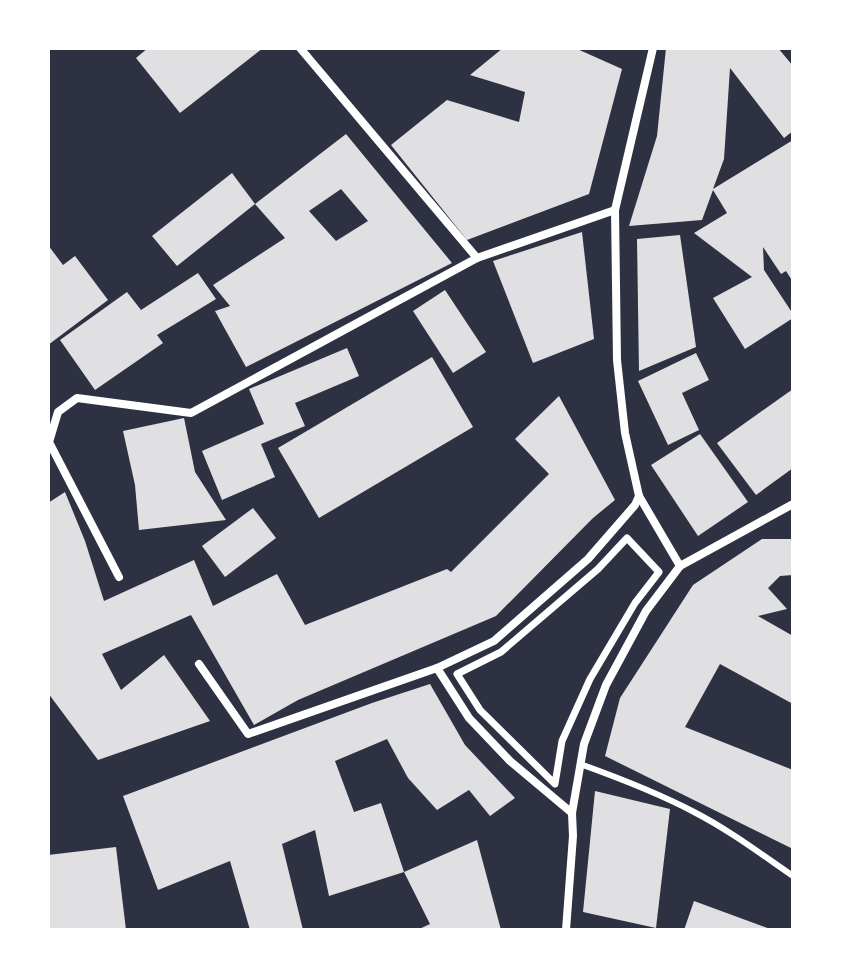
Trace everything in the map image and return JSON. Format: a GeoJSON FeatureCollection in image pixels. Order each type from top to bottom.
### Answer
{"type":"FeatureCollection","features":[{"type":"Feature","properties":{"kind":"street"},"geometry":{"type":"LineString","coordinates":[[300,48],[477,258]]}},
{"type":"Feature","properties":{"kind":"street"},"geometry":{"type":"LineString","coordinates":[[653,48],[615,210],[617,360],[625,433],[639,496],[680,566]]}},
{"type":"Feature","properties":{"kind":"street"},"geometry":{"type":"LineString","coordinates":[[119,577],[49,442],[58,412],[77,398],[191,413],[477,258],[615,210]]}},
{"type":"Feature","properties":{"kind":"street"},"geometry":{"type":"LineString","coordinates":[[199,664],[248,734],[437,668],[494,641],[588,559],[635,505],[639,496]]}},
{"type":"Feature","properties":{"kind":"street"},"geometry":{"type":"LineString","coordinates":[[563,930],[573,836],[572,813],[580,764],[584,744],[606,685],[646,611],[680,566],[791,507]]}},
{"type":"Feature","properties":{"kind":"street"},"geometry":{"type":"LineString","coordinates":[[627,538],[659,572],[635,603],[590,679],[562,741],[555,784],[480,710],[457,674],[501,652],[598,569],[627,538]]}},
{"type":"Feature","properties":{"kind":"street"},"geometry":{"type":"LineString","coordinates":[[437,668],[469,718],[510,761],[572,813]]}},
{"type":"Feature","properties":{"kind":"lane"},"geometry":{"type":"LineString","coordinates":[[580,764],[695,812],[793,876]]}},
{"type":"Feature","properties":{"kind":"building"},"geometry":{"type":"Polygon","coordinates":[[[148,48],[263,48],[180,113],[136,58],[148,48]]]}},
{"type":"Feature","properties":{"kind":"building"},"geometry":{"type":"Polygon","coordinates":[[[503,48],[575,48],[622,69],[589,194],[467,240],[391,145],[447,100],[519,122],[525,92],[470,75],[503,48]]]}},
{"type":"Feature","properties":{"kind":"building"},"geometry":{"type":"Polygon","coordinates":[[[666,48],[778,48],[793,66],[793,131],[784,138],[730,68],[724,159],[713,189],[793,140],[793,282],[786,271],[781,274],[763,247],[764,270],[793,318],[745,349],[713,298],[752,277],[694,233],[727,213],[713,190],[702,220],[629,226],[657,136],[666,48]]]}},
{"type":"Feature","properties":{"kind":"building"},"geometry":{"type":"Polygon","coordinates":[[[346,134],[452,263],[246,367],[215,311],[230,306],[213,285],[285,238],[255,204],[346,134]],[[341,189],[309,211],[336,241],[368,221],[341,189]]]}},
{"type":"Feature","properties":{"kind":"building"},"geometry":{"type":"Polygon","coordinates":[[[232,173],[255,204],[177,266],[152,236],[232,173]]]}},
{"type":"Feature","properties":{"kind":"building"},"geometry":{"type":"Polygon","coordinates":[[[582,232],[594,339],[533,363],[493,261],[582,232]]]}},
{"type":"Feature","properties":{"kind":"building"},"geometry":{"type":"Polygon","coordinates":[[[680,235],[696,347],[639,371],[637,239],[680,235]]]}},
{"type":"Feature","properties":{"kind":"building"},"geometry":{"type":"Polygon","coordinates":[[[48,245],[63,265],[75,256],[108,300],[48,345],[48,245]]]}},
{"type":"Feature","properties":{"kind":"building"},"geometry":{"type":"Polygon","coordinates":[[[198,273],[216,299],[157,335],[163,343],[95,390],[60,340],[127,292],[141,310],[198,273]]]}},
{"type":"Feature","properties":{"kind":"building"},"geometry":{"type":"Polygon","coordinates":[[[445,290],[486,352],[453,373],[413,311],[445,290]]]}},
{"type":"Feature","properties":{"kind":"building"},"geometry":{"type":"Polygon","coordinates":[[[347,348],[359,376],[295,403],[305,426],[261,444],[275,477],[222,500],[202,451],[264,424],[249,389],[347,348]]]}},
{"type":"Feature","properties":{"kind":"building"},"geometry":{"type":"Polygon","coordinates":[[[696,353],[709,380],[682,393],[699,430],[668,445],[638,381],[696,353]]]}},
{"type":"Feature","properties":{"kind":"building"},"geometry":{"type":"Polygon","coordinates":[[[432,357],[473,427],[319,518],[278,448],[432,357]]]}},
{"type":"Feature","properties":{"kind":"building"},"geometry":{"type":"Polygon","coordinates":[[[793,389],[793,468],[756,495],[717,443],[793,389]]]}},
{"type":"Feature","properties":{"kind":"building"},"geometry":{"type":"Polygon","coordinates":[[[559,396],[615,500],[593,518],[496,616],[298,700],[254,725],[191,615],[102,654],[121,690],[164,655],[210,721],[98,760],[48,693],[48,503],[65,492],[104,601],[194,560],[213,606],[277,574],[305,625],[447,569],[451,572],[549,474],[515,439],[559,396]]]}},
{"type":"Feature","properties":{"kind":"building"},"geometry":{"type":"Polygon","coordinates":[[[184,418],[195,472],[226,520],[139,530],[135,485],[123,431],[184,418]]]}},
{"type":"Feature","properties":{"kind":"building"},"geometry":{"type":"Polygon","coordinates":[[[700,434],[748,502],[698,536],[651,465],[700,434]]]}},
{"type":"Feature","properties":{"kind":"building"},"geometry":{"type":"Polygon","coordinates":[[[253,508],[276,538],[225,577],[202,546],[253,508]]]}},
{"type":"Feature","properties":{"kind":"building"},"geometry":{"type":"Polygon","coordinates":[[[762,539],[793,539],[793,575],[780,576],[768,588],[787,609],[758,616],[793,636],[793,704],[720,664],[685,727],[793,770],[793,849],[605,756],[620,698],[693,585],[762,539]]]}},
{"type":"Feature","properties":{"kind":"building"},"geometry":{"type":"Polygon","coordinates":[[[430,684],[465,745],[515,798],[490,816],[469,790],[437,810],[408,778],[387,739],[335,761],[354,812],[381,803],[404,872],[329,896],[315,830],[282,844],[303,930],[250,930],[230,861],[158,890],[123,796],[430,684]]]}},
{"type":"Feature","properties":{"kind":"building"},"geometry":{"type":"Polygon","coordinates":[[[595,791],[670,809],[656,928],[583,912],[595,791]]]}},
{"type":"Feature","properties":{"kind":"building"},"geometry":{"type":"Polygon","coordinates":[[[477,840],[501,930],[417,930],[430,924],[404,872],[477,840]]]}},
{"type":"Feature","properties":{"kind":"building"},"geometry":{"type":"Polygon","coordinates":[[[116,847],[126,930],[48,930],[48,855],[116,847]]]}},
{"type":"Feature","properties":{"kind":"building"},"geometry":{"type":"Polygon","coordinates":[[[694,901],[773,930],[684,930],[694,901]]]}}]}
